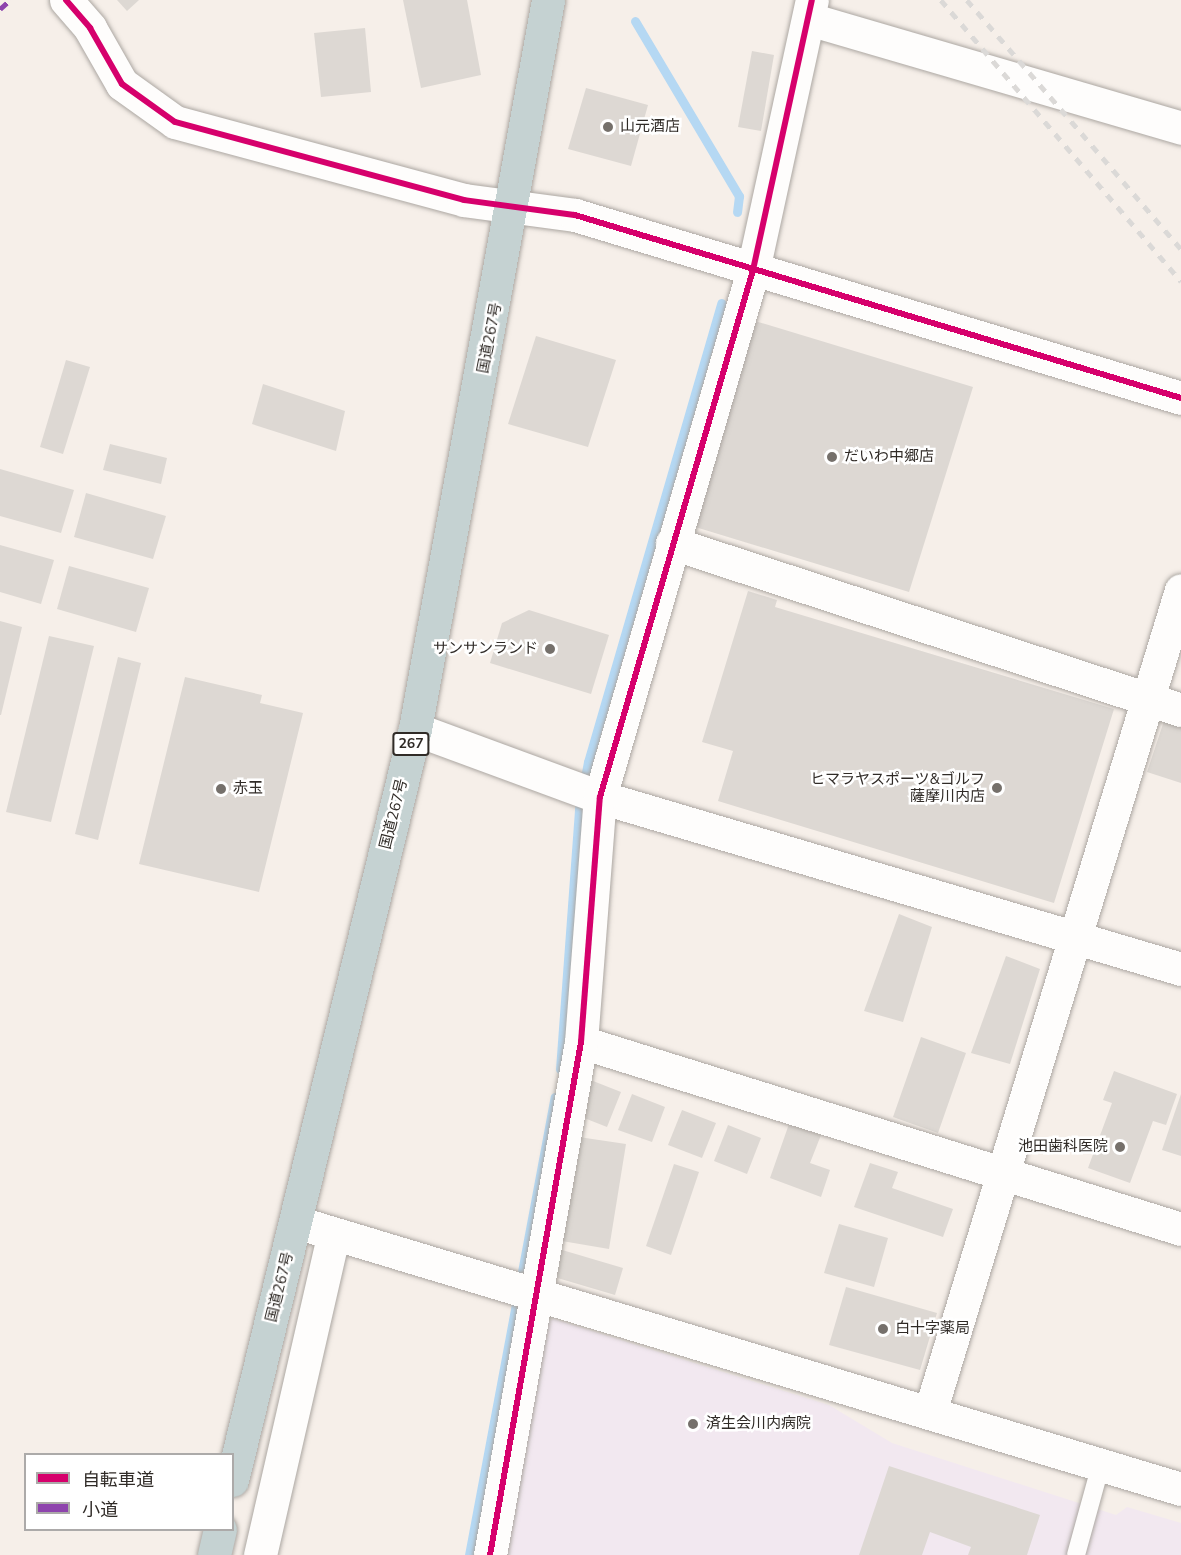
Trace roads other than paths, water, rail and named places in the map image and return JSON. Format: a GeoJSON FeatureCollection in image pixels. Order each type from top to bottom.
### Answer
{"type":"FeatureCollection","features":[{"type":"Feature","properties":{"kind":"highway","name":"国道267号"},"geometry":{"type":"LineString","coordinates":[[234,1472],[415,729],[514,206],[548,0]]}},
{"type":"Feature","properties":{"kind":"highway"},"geometry":{"type":"LineString","coordinates":[[214,1555],[220,1531]]}},
{"type":"Feature","properties":{"kind":"street"},"geometry":{"type":"LineString","coordinates":[[66,0],[90,28],[123,84],[175,122],[464,200],[575,215],[1181,398]]}},
{"type":"Feature","properties":{"kind":"street"},"geometry":{"type":"LineString","coordinates":[[490,1555],[526,1287],[581,1042],[589,793],[672,543],[753,270],[810,9],[1181,128]]}},
{"type":"Feature","properties":{"kind":"street"},"geometry":{"type":"LineString","coordinates":[[672,543],[1181,710]]}},
{"type":"Feature","properties":{"kind":"street"},"geometry":{"type":"LineString","coordinates":[[930,1412],[1181,590]]}},
{"type":"Feature","properties":{"kind":"street"},"geometry":{"type":"LineString","coordinates":[[415,729],[589,793],[1181,969]]}},
{"type":"Feature","properties":{"kind":"street"},"geometry":{"type":"LineString","coordinates":[[581,1042],[1181,1229]]}},
{"type":"Feature","properties":{"kind":"street"},"geometry":{"type":"LineString","coordinates":[[296,1222],[333,1235],[526,1287],[1181,1488]]}},
{"type":"Feature","properties":{"kind":"street"},"geometry":{"type":"LineString","coordinates":[[260,1555],[333,1235]]}},
{"type":"Feature","properties":{"kind":"lane"},"geometry":{"type":"LineString","coordinates":[[1076,1555],[1101,1464]]}},
{"type":"Feature","properties":{"kind":"waterway"},"geometry":{"type":"LineString","coordinates":[[635,21],[739,196],[737,212]]}},
{"type":"Feature","properties":{"kind":"waterway"},"geometry":{"type":"LineString","coordinates":[[560,1069],[579,809],[588,762],[721,303]]}},
{"type":"Feature","properties":{"kind":"waterway"},"geometry":{"type":"LineString","coordinates":[[469,1555],[555,1097]]}},
{"type":"Feature","properties":{"kind":"railway"},"geometry":{"type":"LineString","coordinates":[[941,0],[1181,281]]}},
{"type":"Feature","properties":{"kind":"railway"},"geometry":{"type":"LineString","coordinates":[[967,0],[1181,249]]}},
{"type":"Feature","properties":{"kind":"place","name":"山元酒店"},"geometry":{"type":"Point","coordinates":[608,127]}},
{"type":"Feature","properties":{"kind":"place","name":"だいわ中郷店"},"geometry":{"type":"Point","coordinates":[832,457]}},
{"type":"Feature","properties":{"kind":"place","name":"サンサンランド"},"geometry":{"type":"Point","coordinates":[550,649]}},
{"type":"Feature","properties":{"kind":"place","name":"ヒマラヤスポーツ&ゴルフ 薩摩川内店"},"geometry":{"type":"Point","coordinates":[997,788]}},
{"type":"Feature","properties":{"kind":"place","name":"赤玉"},"geometry":{"type":"Point","coordinates":[221,789]}},
{"type":"Feature","properties":{"kind":"place","name":"池田歯科医院"},"geometry":{"type":"Point","coordinates":[1120,1147]}},
{"type":"Feature","properties":{"kind":"place","name":"白十字薬局"},"geometry":{"type":"Point","coordinates":[883,1329]}},
{"type":"Feature","properties":{"kind":"place","name":"済生会川内病院"},"geometry":{"type":"Point","coordinates":[693,1424]}}]}
